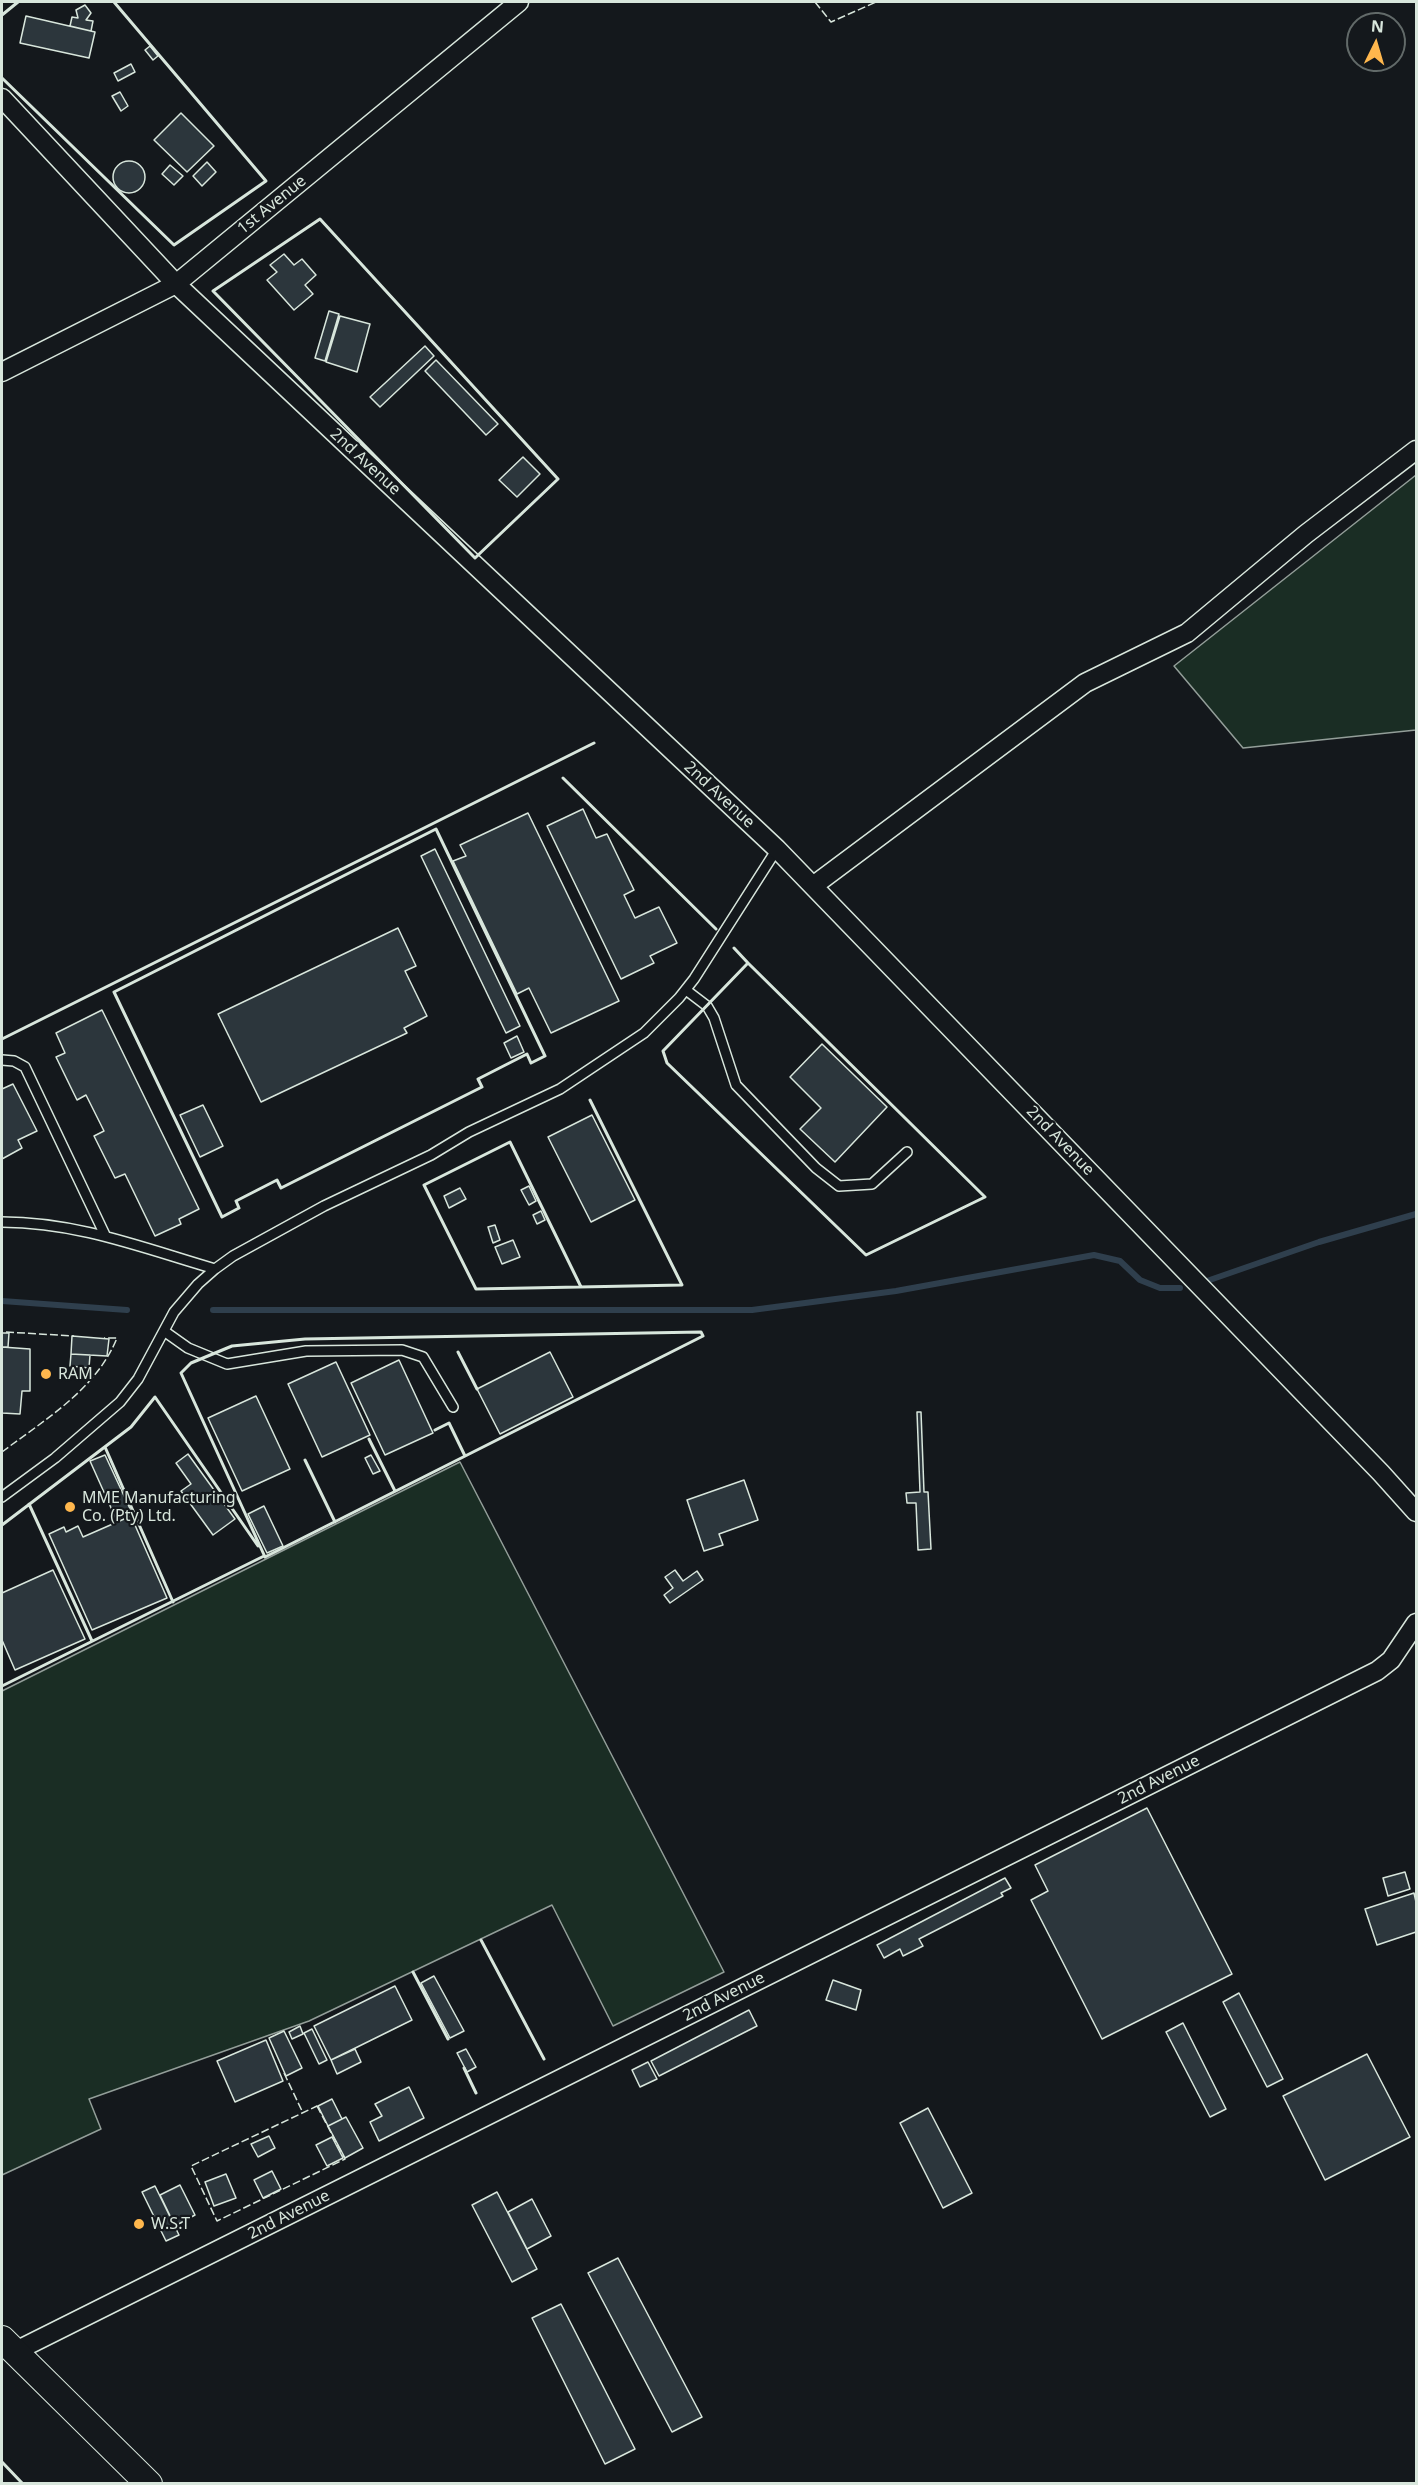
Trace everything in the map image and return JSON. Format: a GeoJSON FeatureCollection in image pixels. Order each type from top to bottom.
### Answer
{"type":"FeatureCollection","features":[{"type":"Feature","properties":{"kind":"main road"},"geometry":{"type":"LineString","coordinates":[[8,2345],[149,2484]]}},
{"type":"Feature","properties":{"kind":"street","name":"1st Avenue"},"geometry":{"type":"LineString","coordinates":[[2,372],[176,284],[519,2]]}},
{"type":"Feature","properties":{"kind":"street","name":"2nd Avenue"},"geometry":{"type":"LineString","coordinates":[[2,98],[176,284],[777,849],[1381,1473],[1416,1512]]}},
{"type":"Feature","properties":{"kind":"street"},"geometry":{"type":"LineString","coordinates":[[813,886],[1085,683],[1187,633],[1306,534],[1416,450]]}},
{"type":"Feature","properties":{"kind":"street","name":"2nd Avenue"},"geometry":{"type":"LineString","coordinates":[[8,2345],[1377,1671],[1395,1655],[1416,1623]]}},
{"type":"Feature","properties":{"kind":"lane"},"geometry":{"type":"LineString","coordinates":[[2,1497],[55,1458],[120,1402],[138,1379],[174,1312],[198,1284],[232,1256],[324,1206],[431,1155],[469,1132],[560,1089],[644,1033],[686,990],[715,949],[777,849]]}},
{"type":"Feature","properties":{"kind":"lane"},"geometry":{"type":"LineString","coordinates":[[686,990],[707,1006],[714,1018],[736,1085],[816,1168],[839,1186],[872,1184],[907,1152]]}},
{"type":"Feature","properties":{"kind":"lane"},"geometry":{"type":"LineString","coordinates":[[2,1060],[14,1061],[25,1067],[105,1235]]}},
{"type":"Feature","properties":{"kind":"lane"},"geometry":{"type":"LineString","coordinates":[[2,1222],[62,1226],[105,1235],[215,1269]]}},
{"type":"Feature","properties":{"kind":"lane"},"geometry":{"type":"LineString","coordinates":[[165,1331],[188,1348],[227,1364],[306,1352],[402,1350],[423,1357],[453,1407]]}},
{"type":"Feature","properties":{"kind":"green space"},"geometry":{"type":"Polygon","coordinates":[[[1416,475],[1416,730],[1243,748],[1174,666],[1416,475]]]}},
{"type":"Feature","properties":{"kind":"green space"},"geometry":{"type":"Polygon","coordinates":[[[460,1462],[724,1972],[613,2026],[552,1905],[309,2021],[89,2099],[101,2129],[2,2175],[2,1691],[460,1462]]]}},
{"type":"Feature","properties":{"kind":"building"},"geometry":{"type":"Polygon","coordinates":[[[85,5],[91,13],[86,20],[93,21],[91,31],[70,26],[72,17],[78,18],[76,10],[85,5]]]}},
{"type":"Feature","properties":{"kind":"building"},"geometry":{"type":"Polygon","coordinates":[[[26,16],[95,32],[89,58],[20,43],[26,16]]]}},
{"type":"Feature","properties":{"kind":"building"},"geometry":{"type":"Polygon","coordinates":[[[150,46],[158,56],[153,60],[145,50],[150,46]]]}},
{"type":"Feature","properties":{"kind":"building"},"geometry":{"type":"Polygon","coordinates":[[[131,64],[135,72],[118,81],[114,73],[131,64]]]}},
{"type":"Feature","properties":{"kind":"building"},"geometry":{"type":"Polygon","coordinates":[[[120,92],[128,106],[121,111],[112,96],[120,92]]]}},
{"type":"Feature","properties":{"kind":"building"},"geometry":{"type":"Polygon","coordinates":[[[181,113],[214,146],[187,172],[154,140],[181,113]]]}},
{"type":"Feature","properties":{"kind":"building"},"geometry":{"type":"Polygon","coordinates":[[[129,161],[140,166],[145,177],[140,188],[129,193],[118,188],[113,177],[118,166],[129,161]]]}},
{"type":"Feature","properties":{"kind":"building"},"geometry":{"type":"Polygon","coordinates":[[[207,162],[216,172],[202,186],[193,176],[207,162]]]}},
{"type":"Feature","properties":{"kind":"building"},"geometry":{"type":"Polygon","coordinates":[[[170,165],[183,176],[174,185],[162,174],[170,165]]]}},
{"type":"Feature","properties":{"kind":"building"},"geometry":{"type":"Polygon","coordinates":[[[284,254],[294,265],[302,259],[316,275],[305,285],[313,294],[294,310],[267,280],[277,272],[270,265],[284,254]]]}},
{"type":"Feature","properties":{"kind":"building"},"geometry":{"type":"Polygon","coordinates":[[[329,311],[339,314],[325,361],[315,358],[329,311]]]}},
{"type":"Feature","properties":{"kind":"building"},"geometry":{"type":"Polygon","coordinates":[[[340,316],[370,324],[357,372],[326,362],[340,316]]]}},
{"type":"Feature","properties":{"kind":"building"},"geometry":{"type":"Polygon","coordinates":[[[425,346],[434,356],[380,407],[370,397],[425,346]]]}},
{"type":"Feature","properties":{"kind":"building"},"geometry":{"type":"Polygon","coordinates":[[[436,360],[498,424],[486,435],[425,371],[436,360]]]}},
{"type":"Feature","properties":{"kind":"building"},"geometry":{"type":"Polygon","coordinates":[[[523,457],[540,474],[517,497],[499,480],[523,457]]]}},
{"type":"Feature","properties":{"kind":"building"},"geometry":{"type":"Polygon","coordinates":[[[583,809],[596,838],[607,834],[634,890],[624,895],[635,918],[659,907],[677,943],[650,956],[654,963],[621,979],[547,826],[583,809]]]}},
{"type":"Feature","properties":{"kind":"building"},"geometry":{"type":"Polygon","coordinates":[[[528,813],[619,1001],[551,1033],[529,988],[517,994],[453,861],[466,856],[460,845],[528,813]]]}},
{"type":"Feature","properties":{"kind":"building"},"geometry":{"type":"Polygon","coordinates":[[[435,849],[520,1026],[506,1033],[421,856],[435,849]]]}},
{"type":"Feature","properties":{"kind":"building"},"geometry":{"type":"Polygon","coordinates":[[[398,928],[416,966],[405,971],[427,1016],[404,1028],[407,1033],[261,1102],[218,1014],[398,928]]]}},
{"type":"Feature","properties":{"kind":"building"},"geometry":{"type":"Polygon","coordinates":[[[102,1010],[199,1209],[179,1219],[181,1224],[155,1236],[125,1174],[115,1178],[94,1136],[104,1131],[86,1095],[77,1100],[56,1057],[65,1053],[56,1033],[102,1010]]]}},
{"type":"Feature","properties":{"kind":"building"},"geometry":{"type":"Polygon","coordinates":[[[517,1036],[524,1052],[511,1058],[504,1043],[517,1036]]]}},
{"type":"Feature","properties":{"kind":"building"},"geometry":{"type":"Polygon","coordinates":[[[822,1044],[887,1107],[835,1162],[800,1129],[821,1108],[790,1077],[822,1044]]]}},
{"type":"Feature","properties":{"kind":"building"},"geometry":{"type":"Polygon","coordinates":[[[13,1084],[37,1131],[18,1140],[22,1148],[2,1159],[2,1089],[13,1084]]]}},
{"type":"Feature","properties":{"kind":"building"},"geometry":{"type":"Polygon","coordinates":[[[203,1105],[223,1146],[200,1157],[180,1115],[203,1105]]]}},
{"type":"Feature","properties":{"kind":"building"},"geometry":{"type":"Polygon","coordinates":[[[592,1115],[635,1200],[591,1222],[548,1137],[592,1115]]]}},
{"type":"Feature","properties":{"kind":"building"},"geometry":{"type":"Polygon","coordinates":[[[529,1186],[536,1201],[529,1205],[521,1190],[529,1186]]]}},
{"type":"Feature","properties":{"kind":"building"},"geometry":{"type":"Polygon","coordinates":[[[460,1188],[466,1199],[449,1208],[444,1196],[460,1188]]]}},
{"type":"Feature","properties":{"kind":"building"},"geometry":{"type":"Polygon","coordinates":[[[541,1211],[545,1220],[537,1224],[533,1215],[541,1211]]]}},
{"type":"Feature","properties":{"kind":"building"},"geometry":{"type":"Polygon","coordinates":[[[495,1225],[500,1240],[493,1243],[488,1227],[495,1225]]]}},
{"type":"Feature","properties":{"kind":"building"},"geometry":{"type":"Polygon","coordinates":[[[513,1240],[520,1257],[502,1264],[495,1247],[513,1240]]]}},
{"type":"Feature","properties":{"kind":"building"},"geometry":{"type":"Polygon","coordinates":[[[2,1333],[9,1333],[8,1347],[2,1347],[2,1333]]]}},
{"type":"Feature","properties":{"kind":"building"},"geometry":{"type":"Polygon","coordinates":[[[72,1336],[109,1339],[107,1356],[71,1354],[72,1336]]]}},
{"type":"Feature","properties":{"kind":"building"},"geometry":{"type":"Polygon","coordinates":[[[2,1347],[30,1349],[30,1391],[22,1391],[20,1414],[2,1413],[2,1347]]]}},
{"type":"Feature","properties":{"kind":"building"},"geometry":{"type":"Polygon","coordinates":[[[550,1352],[573,1397],[500,1434],[477,1389],[550,1352]]]}},
{"type":"Feature","properties":{"kind":"building"},"geometry":{"type":"Polygon","coordinates":[[[71,1354],[90,1355],[89,1368],[70,1366],[71,1354]]]}},
{"type":"Feature","properties":{"kind":"building"},"geometry":{"type":"Polygon","coordinates":[[[399,1360],[433,1433],[385,1455],[351,1383],[399,1360]]]}},
{"type":"Feature","properties":{"kind":"building"},"geometry":{"type":"Polygon","coordinates":[[[336,1362],[370,1435],[322,1457],[288,1384],[336,1362]]]}},
{"type":"Feature","properties":{"kind":"building"},"geometry":{"type":"Polygon","coordinates":[[[256,1396],[290,1469],[242,1491],[208,1418],[256,1396]]]}},
{"type":"Feature","properties":{"kind":"building"},"geometry":{"type":"Polygon","coordinates":[[[917,1412],[921,1412],[924,1492],[928,1492],[931,1549],[918,1550],[916,1503],[907,1503],[906,1493],[920,1492],[917,1412]]]}},
{"type":"Feature","properties":{"kind":"building"},"geometry":{"type":"Polygon","coordinates":[[[188,1454],[235,1519],[213,1535],[181,1491],[191,1484],[176,1463],[188,1454]]]}},
{"type":"Feature","properties":{"kind":"building"},"geometry":{"type":"Polygon","coordinates":[[[105,1455],[132,1513],[116,1519],[90,1461],[105,1455]]]}},
{"type":"Feature","properties":{"kind":"building"},"geometry":{"type":"Polygon","coordinates":[[[371,1455],[380,1471],[373,1474],[365,1458],[371,1455]]]}},
{"type":"Feature","properties":{"kind":"building"},"geometry":{"type":"Polygon","coordinates":[[[744,1480],[758,1520],[719,1534],[723,1545],[704,1551],[687,1500],[744,1480]]]}},
{"type":"Feature","properties":{"kind":"building"},"geometry":{"type":"Polygon","coordinates":[[[264,1506],[283,1546],[267,1553],[248,1514],[264,1506]]]}},
{"type":"Feature","properties":{"kind":"building"},"geometry":{"type":"Polygon","coordinates":[[[131,1516],[167,1598],[92,1630],[49,1534],[64,1527],[66,1532],[78,1526],[83,1537],[131,1516]]]}},
{"type":"Feature","properties":{"kind":"building"},"geometry":{"type":"Polygon","coordinates":[[[53,1570],[85,1639],[15,1670],[2,1640],[2,1593],[53,1570]]]}},
{"type":"Feature","properties":{"kind":"building"},"geometry":{"type":"Polygon","coordinates":[[[675,1570],[683,1581],[697,1571],[703,1580],[670,1603],[664,1595],[673,1588],[665,1577],[675,1570]]]}},
{"type":"Feature","properties":{"kind":"building"},"geometry":{"type":"Polygon","coordinates":[[[1147,1808],[1232,1974],[1102,2039],[1031,1900],[1048,1891],[1035,1865],[1147,1808]]]}},
{"type":"Feature","properties":{"kind":"building"},"geometry":{"type":"Polygon","coordinates":[[[1405,1872],[1410,1889],[1388,1896],[1383,1878],[1405,1872]]]}},
{"type":"Feature","properties":{"kind":"building"},"geometry":{"type":"Polygon","coordinates":[[[1005,1878],[1011,1888],[1001,1893],[1003,1896],[919,1939],[923,1946],[903,1956],[900,1949],[884,1958],[877,1945],[1005,1878]]]}},
{"type":"Feature","properties":{"kind":"building"},"geometry":{"type":"Polygon","coordinates":[[[1414,1893],[1416,1932],[1377,1945],[1365,1909],[1414,1893]]]}},
{"type":"Feature","properties":{"kind":"building"},"geometry":{"type":"Polygon","coordinates":[[[434,1976],[464,2031],[450,2038],[421,1983],[434,1976]]]}},
{"type":"Feature","properties":{"kind":"building"},"geometry":{"type":"Polygon","coordinates":[[[833,1980],[861,1990],[856,2010],[826,2000],[833,1980]]]}},
{"type":"Feature","properties":{"kind":"building"},"geometry":{"type":"Polygon","coordinates":[[[395,1986],[412,2020],[331,2060],[314,2026],[395,1986]]]}},
{"type":"Feature","properties":{"kind":"building"},"geometry":{"type":"Polygon","coordinates":[[[1239,1993],[1283,2079],[1267,2087],[1223,2002],[1239,1993]]]}},
{"type":"Feature","properties":{"kind":"building"},"geometry":{"type":"Polygon","coordinates":[[[749,2010],[757,2026],[659,2076],[651,2061],[749,2010]]]}},
{"type":"Feature","properties":{"kind":"building"},"geometry":{"type":"Polygon","coordinates":[[[1183,2023],[1226,2109],[1210,2117],[1166,2032],[1183,2023]]]}},
{"type":"Feature","properties":{"kind":"building"},"geometry":{"type":"Polygon","coordinates":[[[300,2026],[303,2034],[292,2039],[289,2032],[300,2026]]]}},
{"type":"Feature","properties":{"kind":"building"},"geometry":{"type":"Polygon","coordinates":[[[312,2029],[327,2060],[319,2064],[304,2033],[312,2029]]]}},
{"type":"Feature","properties":{"kind":"building"},"geometry":{"type":"Polygon","coordinates":[[[284,2031],[302,2068],[286,2076],[269,2038],[284,2031]]]}},
{"type":"Feature","properties":{"kind":"building"},"geometry":{"type":"Polygon","coordinates":[[[266,2040],[283,2081],[235,2102],[217,2061],[266,2040]]]}},
{"type":"Feature","properties":{"kind":"building"},"geometry":{"type":"Polygon","coordinates":[[[355,2049],[361,2062],[337,2074],[331,2060],[355,2049]]]}},
{"type":"Feature","properties":{"kind":"building"},"geometry":{"type":"Polygon","coordinates":[[[466,2049],[476,2067],[467,2072],[457,2053],[466,2049]]]}},
{"type":"Feature","properties":{"kind":"building"},"geometry":{"type":"Polygon","coordinates":[[[1367,2054],[1410,2137],[1325,2180],[1283,2096],[1367,2054]]]}},
{"type":"Feature","properties":{"kind":"building"},"geometry":{"type":"Polygon","coordinates":[[[648,2062],[657,2079],[640,2087],[632,2070],[648,2062]]]}},
{"type":"Feature","properties":{"kind":"building"},"geometry":{"type":"Polygon","coordinates":[[[409,2087],[424,2118],[379,2141],[370,2122],[382,2116],[375,2104],[409,2087]]]}},
{"type":"Feature","properties":{"kind":"building"},"geometry":{"type":"Polygon","coordinates":[[[332,2099],[342,2119],[328,2126],[318,2106],[332,2099]]]}},
{"type":"Feature","properties":{"kind":"building"},"geometry":{"type":"Polygon","coordinates":[[[928,2108],[972,2193],[943,2208],[900,2123],[928,2108]]]}},
{"type":"Feature","properties":{"kind":"building"},"geometry":{"type":"Polygon","coordinates":[[[346,2117],[363,2148],[345,2158],[328,2126],[346,2117]]]}},
{"type":"Feature","properties":{"kind":"building"},"geometry":{"type":"Polygon","coordinates":[[[269,2136],[275,2148],[258,2157],[251,2144],[269,2136]]]}},
{"type":"Feature","properties":{"kind":"building"},"geometry":{"type":"Polygon","coordinates":[[[332,2137],[343,2158],[327,2166],[316,2145],[332,2137]]]}},
{"type":"Feature","properties":{"kind":"building"},"geometry":{"type":"Polygon","coordinates":[[[272,2171],[281,2189],[263,2198],[254,2180],[272,2171]]]}},
{"type":"Feature","properties":{"kind":"building"},"geometry":{"type":"Polygon","coordinates":[[[226,2174],[236,2198],[214,2206],[205,2182],[226,2174]]]}},
{"type":"Feature","properties":{"kind":"building"},"geometry":{"type":"Polygon","coordinates":[[[180,2185],[195,2215],[175,2226],[160,2195],[180,2185]]]}},
{"type":"Feature","properties":{"kind":"building"},"geometry":{"type":"Polygon","coordinates":[[[155,2186],[179,2235],[166,2241],[142,2192],[155,2186]]]}},
{"type":"Feature","properties":{"kind":"building"},"geometry":{"type":"Polygon","coordinates":[[[497,2192],[537,2269],[512,2282],[472,2205],[497,2192]]]}},
{"type":"Feature","properties":{"kind":"building"},"geometry":{"type":"Polygon","coordinates":[[[532,2199],[551,2236],[527,2249],[508,2212],[532,2199]]]}},
{"type":"Feature","properties":{"kind":"building"},"geometry":{"type":"Polygon","coordinates":[[[618,2258],[702,2417],[672,2432],[588,2273],[618,2258]]]}},
{"type":"Feature","properties":{"kind":"building"},"geometry":{"type":"Polygon","coordinates":[[[561,2304],[635,2449],[605,2464],[532,2318],[561,2304]]]}},
{"type":"Feature","properties":{"kind":"waterway"},"geometry":{"type":"LineString","coordinates":[[1204,1282],[1319,1242],[1416,1214]]}},
{"type":"Feature","properties":{"kind":"waterway"},"geometry":{"type":"LineString","coordinates":[[213,1310],[752,1310],[896,1291],[1094,1255],[1120,1261],[1140,1280],[1160,1288],[1180,1288]]}},
{"type":"Feature","properties":{"kind":"waterway"},"geometry":{"type":"LineString","coordinates":[[2,1301],[127,1310]]}},
{"type":"Feature","properties":{"kind":"fence"},"geometry":{"type":"LineString","coordinates":[[815,2],[831,22],[876,2]]}},
{"type":"Feature","properties":{"kind":"fence"},"geometry":{"type":"LineString","coordinates":[[6,1332],[74,1336]]}},
{"type":"Feature","properties":{"kind":"fence"},"geometry":{"type":"LineString","coordinates":[[2,1452],[51,1416],[96,1373],[108,1357],[117,1338],[104,1338]]}},
{"type":"Feature","properties":{"kind":"fence"},"geometry":{"type":"LineString","coordinates":[[284,2073],[303,2113]]}},
{"type":"Feature","properties":{"kind":"fence"},"geometry":{"type":"LineString","coordinates":[[317,2106],[345,2159],[217,2221],[191,2166],[317,2106]]}},
{"type":"Feature","properties":{"kind":"wall"},"geometry":{"type":"LineString","coordinates":[[2,15],[18,2]]}},
{"type":"Feature","properties":{"kind":"wall"},"geometry":{"type":"LineString","coordinates":[[2,78],[174,245],[266,181],[114,2]]}},
{"type":"Feature","properties":{"kind":"wall"},"geometry":{"type":"LineString","coordinates":[[320,219],[558,479],[475,558],[213,291],[320,219]]}},
{"type":"Feature","properties":{"kind":"wall"},"geometry":{"type":"LineString","coordinates":[[2,1039],[594,743]]}},
{"type":"Feature","properties":{"kind":"wall"},"geometry":{"type":"LineString","coordinates":[[563,778],[716,929]]}},
{"type":"Feature","properties":{"kind":"wall"},"geometry":{"type":"LineString","coordinates":[[436,829],[545,1056],[531,1063],[527,1054],[478,1079],[482,1087],[281,1188],[277,1180],[236,1201],[239,1208],[222,1217],[114,992],[436,829]]}},
{"type":"Feature","properties":{"kind":"wall"},"geometry":{"type":"LineString","coordinates":[[734,948],[748,963]]}},
{"type":"Feature","properties":{"kind":"wall"},"geometry":{"type":"LineString","coordinates":[[748,963],[985,1197],[866,1255],[667,1063],[663,1051],[748,963]]}},
{"type":"Feature","properties":{"kind":"wall"},"geometry":{"type":"LineString","coordinates":[[581,1287],[510,1142],[424,1185],[476,1289],[682,1285],[590,1100]]}},
{"type":"Feature","properties":{"kind":"wall"},"geometry":{"type":"LineString","coordinates":[[701,1332],[703,1336],[265,1557],[181,1373],[191,1363],[232,1346],[305,1339],[701,1332]]}},
{"type":"Feature","properties":{"kind":"wall"},"geometry":{"type":"LineString","coordinates":[[458,1352],[477,1389]]}},
{"type":"Feature","properties":{"kind":"wall"},"geometry":{"type":"LineString","coordinates":[[2,1525],[131,1427],[155,1397],[258,1546]]}},
{"type":"Feature","properties":{"kind":"wall"},"geometry":{"type":"LineString","coordinates":[[435,1430],[449,1423],[465,1456]]}},
{"type":"Feature","properties":{"kind":"wall"},"geometry":{"type":"LineString","coordinates":[[369,1439],[395,1491]]}},
{"type":"Feature","properties":{"kind":"wall"},"geometry":{"type":"LineString","coordinates":[[105,1447],[173,1602]]}},
{"type":"Feature","properties":{"kind":"wall"},"geometry":{"type":"LineString","coordinates":[[305,1460],[335,1522]]}},
{"type":"Feature","properties":{"kind":"wall"},"geometry":{"type":"LineString","coordinates":[[29,1504],[92,1641]]}},
{"type":"Feature","properties":{"kind":"wall"},"geometry":{"type":"LineString","coordinates":[[2,1686],[264,1556]]}},
{"type":"Feature","properties":{"kind":"wall"},"geometry":{"type":"LineString","coordinates":[[481,1940],[544,2059]]}},
{"type":"Feature","properties":{"kind":"wall"},"geometry":{"type":"LineString","coordinates":[[413,1972],[448,2039]]}},
{"type":"Feature","properties":{"kind":"wall"},"geometry":{"type":"LineString","coordinates":[[464,2068],[476,2093]]}},
{"type":"Feature","properties":{"kind":"wall"},"geometry":{"type":"LineString","coordinates":[[2,2462],[23,2484]]}},
{"type":"Feature","properties":{"kind":"place","name":"RAM"},"geometry":{"type":"Point","coordinates":[46,1374]}},
{"type":"Feature","properties":{"kind":"place","name":"MME Manufacturing Co. (Pty) Ltd."},"geometry":{"type":"Point","coordinates":[70,1507]}},
{"type":"Feature","properties":{"kind":"place","name":"W.S.T"},"geometry":{"type":"Point","coordinates":[139,2224]}}]}
